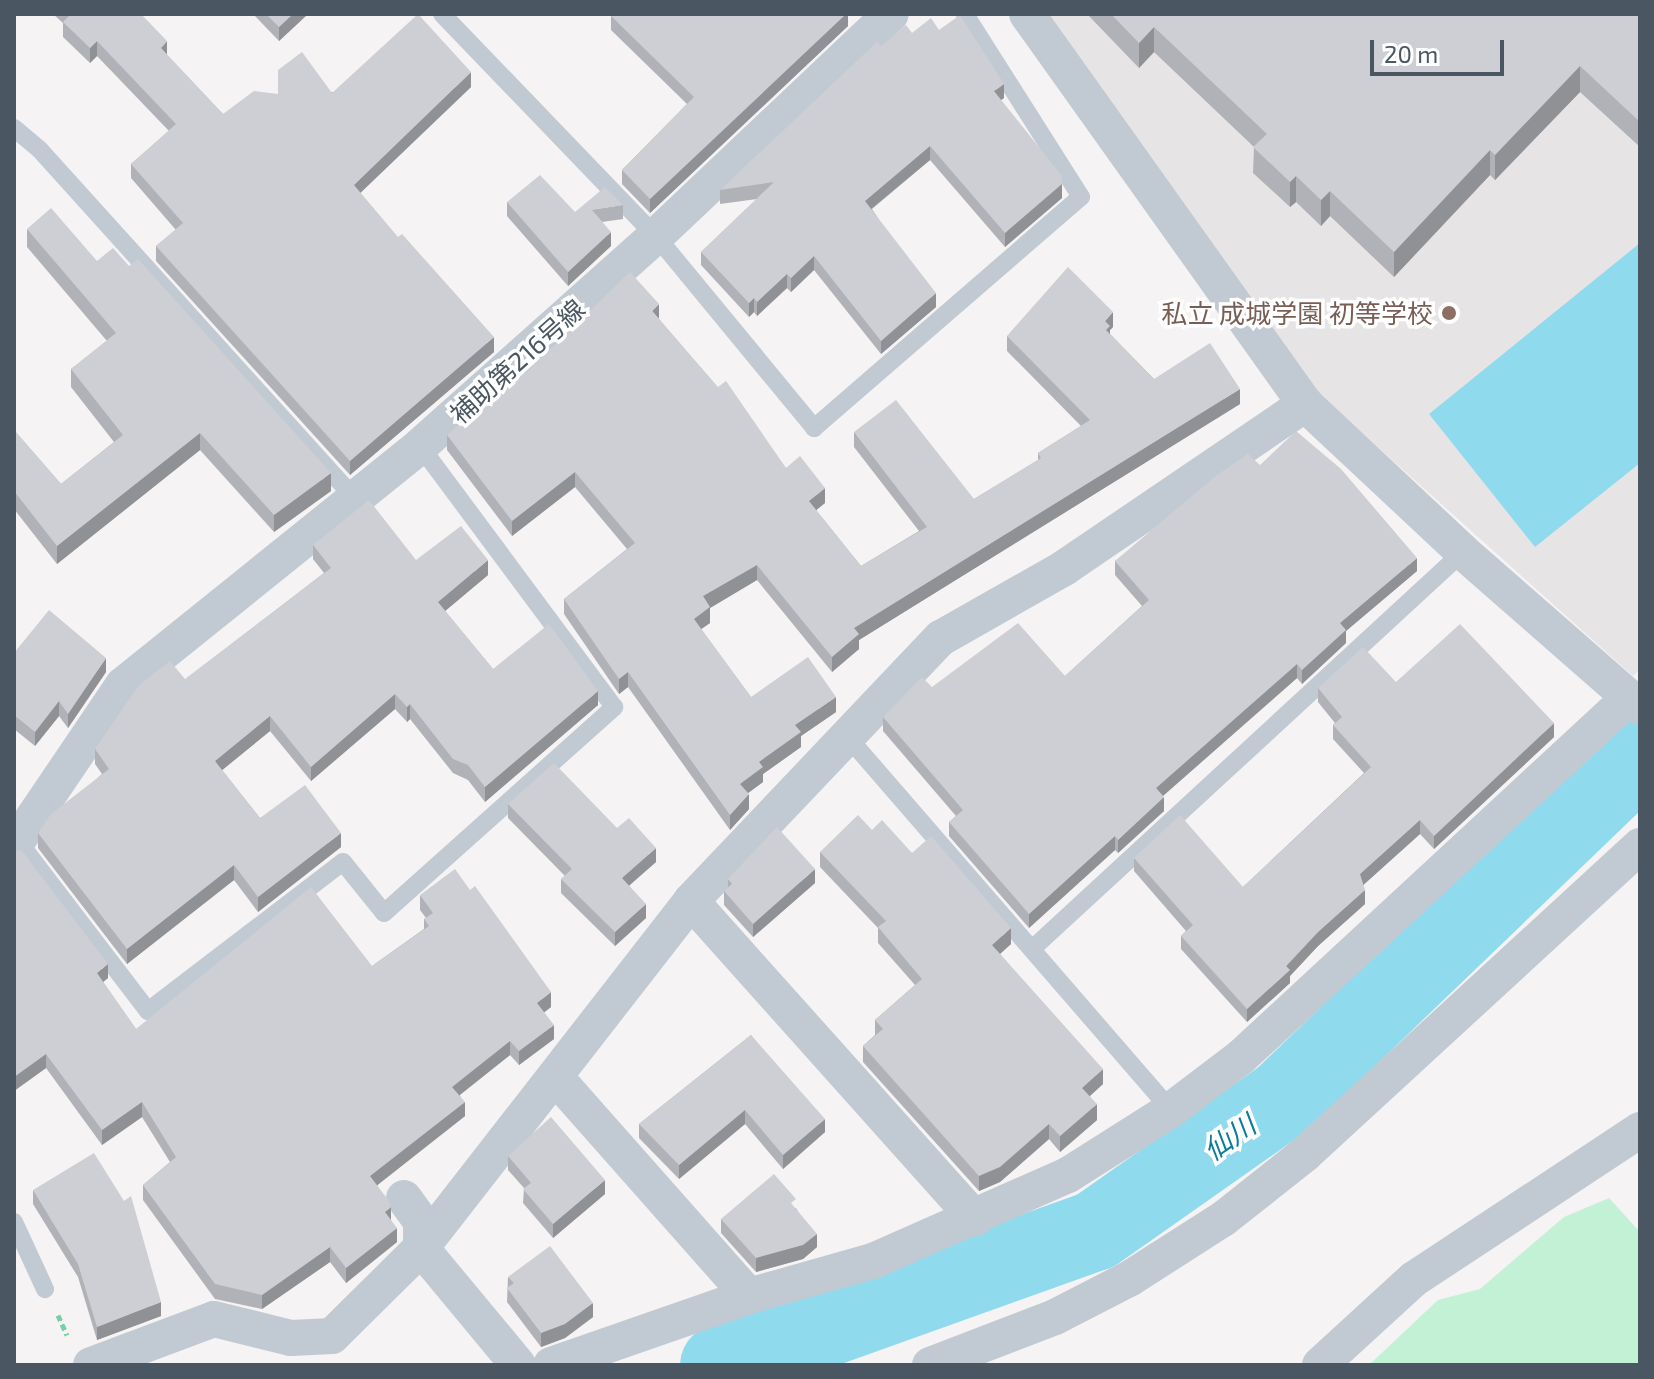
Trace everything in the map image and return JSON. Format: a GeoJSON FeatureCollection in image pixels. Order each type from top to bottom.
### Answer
{"type":"FeatureCollection","features":[{"type":"Feature","properties":{"kind":"street","name":"補助第216号線"},"geometry":{"type":"LineString","coordinates":[[16,844],[123,685],[420,446],[656,236],[891,14]]}},
{"type":"Feature","properties":{"kind":"street"},"geometry":{"type":"LineString","coordinates":[[551,1365],[749,1296],[873,1261],[975,1219],[1068,1175],[1171,1110],[1241,1057],[1636,703],[1463,552],[1305,404],[1027,14]]}},
{"type":"Feature","properties":{"kind":"street"},"geometry":{"type":"LineString","coordinates":[[80,1352],[214,1319],[291,1338],[332,1336],[421,1248],[557,1079],[691,901],[941,638],[1064,568],[1305,404]]}},
{"type":"Feature","properties":{"kind":"street"},"geometry":{"type":"LineString","coordinates":[[930,1365],[1055,1317],[1129,1279],[1223,1219],[1305,1154],[1640,846]]}},
{"type":"Feature","properties":{"kind":"street"},"geometry":{"type":"LineString","coordinates":[[691,901],[975,1219]]}},
{"type":"Feature","properties":{"kind":"street"},"geometry":{"type":"LineString","coordinates":[[557,1079],[749,1296]]}},
{"type":"Feature","properties":{"kind":"street"},"geometry":{"type":"LineString","coordinates":[[1320,1365],[1414,1279],[1640,1130]]}},
{"type":"Feature","properties":{"kind":"street"},"geometry":{"type":"LineString","coordinates":[[404,1198],[421,1221],[421,1248],[518,1365]]}},
{"type":"Feature","properties":{"kind":"lane"},"geometry":{"type":"LineString","coordinates":[[442,14],[656,236],[814,428],[1081,197],[965,14]]}},
{"type":"Feature","properties":{"kind":"lane"},"geometry":{"type":"LineString","coordinates":[[14,128],[40,150],[355,499]]}},
{"type":"Feature","properties":{"kind":"lane"},"geometry":{"type":"LineString","coordinates":[[16,844],[148,1011],[343,862],[384,913],[614,707],[420,446]]}},
{"type":"Feature","properties":{"kind":"lane"},"geometry":{"type":"LineString","coordinates":[[1032,949],[1463,552]]}},
{"type":"Feature","properties":{"kind":"lane"},"geometry":{"type":"LineString","coordinates":[[846,735],[1171,1110]]}},
{"type":"Feature","properties":{"kind":"lane"},"geometry":{"type":"LineString","coordinates":[[14,1222],[45,1289]]}},
{"type":"Feature","properties":{"kind":"path"},"geometry":{"type":"LineString","coordinates":[[45,1289],[80,1352]]}},
{"type":"Feature","properties":{"kind":"shaded area","name":"私立 成城学園 初等学校"},"geometry":{"type":"Polygon","coordinates":[[[1047,14],[1640,14],[1640,670],[1633,676],[1312,388],[1047,14]]]}},
{"type":"Feature","properties":{"kind":"green space"},"geometry":{"type":"Polygon","coordinates":[[[1609,1198],[1640,1232],[1640,1365],[1369,1365],[1438,1300],[1480,1289],[1564,1217],[1609,1198]]]}},
{"type":"Feature","properties":{"kind":"water"},"geometry":{"type":"Polygon","coordinates":[[[1640,243],[1640,463],[1535,547],[1429,414],[1640,243]]]}},
{"type":"Feature","properties":{"kind":"building"},"geometry":{"type":"Polygon","coordinates":[[[69,14],[141,14],[167,41],[161,48],[223,114],[254,91],[278,94],[278,70],[302,52],[332,93],[418,14],[471,72],[354,185],[398,237],[402,234],[494,337],[350,461],[156,246],[183,223],[131,164],[176,124],[97,41],[90,48],[63,22],[69,14]]]}},
{"type":"Feature","properties":{"kind":"building"},"geometry":{"type":"Polygon","coordinates":[[[266,14],[293,14],[279,27],[266,14]]]}},
{"type":"Feature","properties":{"kind":"building"},"geometry":{"type":"Polygon","coordinates":[[[846,14],[650,199],[622,170],[694,97],[611,16],[846,14]]]}},
{"type":"Feature","properties":{"kind":"building"},"geometry":{"type":"Polygon","coordinates":[[[1111,14],[1640,14],[1640,122],[1580,66],[1495,155],[1490,150],[1394,252],[1330,191],[1321,200],[1296,176],[1290,182],[1253,147],[1267,134],[1154,27],[1139,43],[1111,14]]]}},
{"type":"Feature","properties":{"kind":"building"},"geometry":{"type":"Polygon","coordinates":[[[960,15],[1004,84],[994,91],[1062,176],[1062,184],[1005,233],[930,146],[865,201],[936,293],[881,341],[814,256],[791,278],[787,274],[757,302],[754,298],[749,303],[701,252],[774,182],[720,190],[877,42],[881,46],[906,25],[912,33],[931,18],[939,30],[960,15]]]}},
{"type":"Feature","properties":{"kind":"building"},"geometry":{"type":"Polygon","coordinates":[[[540,175],[575,212],[605,187],[623,205],[592,210],[611,232],[568,272],[507,202],[540,175]]]}},
{"type":"Feature","properties":{"kind":"building"},"geometry":{"type":"Polygon","coordinates":[[[51,208],[97,261],[113,248],[129,266],[138,259],[331,473],[274,515],[200,433],[57,546],[14,491],[14,430],[61,484],[123,435],[71,369],[116,333],[27,229],[51,208]]]}},
{"type":"Feature","properties":{"kind":"building"},"geometry":{"type":"Polygon","coordinates":[[[1068,267],[1113,312],[1105,321],[1110,326],[1106,330],[1154,379],[1210,343],[1240,389],[854,628],[859,634],[832,657],[757,565],[703,596],[710,607],[694,619],[751,697],[808,657],[836,697],[795,725],[801,732],[759,762],[763,767],[740,784],[749,794],[730,815],[628,672],[619,679],[564,599],[635,543],[575,472],[512,521],[447,435],[521,369],[525,374],[630,272],[659,304],[652,311],[718,387],[726,381],[786,468],[800,456],[825,488],[809,501],[861,566],[927,527],[854,432],[896,400],[974,499],[1041,458],[1038,453],[1090,420],[1007,336],[1068,267]]]}},
{"type":"Feature","properties":{"kind":"building"},"geometry":{"type":"Polygon","coordinates":[[[1296,431],[1341,469],[1417,558],[1340,623],[1346,630],[1302,670],[1297,664],[1156,788],[1164,797],[1118,840],[1115,836],[1029,914],[949,822],[963,810],[883,717],[922,677],[932,687],[1018,623],[1065,676],[1149,600],[1115,561],[1217,475],[1248,454],[1260,465],[1296,431]]]}},
{"type":"Feature","properties":{"kind":"building"},"geometry":{"type":"Polygon","coordinates":[[[369,500],[416,560],[461,526],[488,560],[438,602],[493,669],[549,624],[598,691],[485,787],[468,765],[453,759],[410,704],[407,707],[395,694],[311,767],[270,716],[215,761],[260,818],[305,785],[341,833],[258,897],[234,865],[127,949],[38,833],[51,814],[109,769],[95,749],[139,685],[170,661],[185,679],[331,568],[313,545],[369,500]]]}},
{"type":"Feature","properties":{"kind":"building"},"geometry":{"type":"Polygon","coordinates":[[[49,610],[106,658],[68,714],[59,701],[35,732],[14,715],[14,653],[49,610]]]}},
{"type":"Feature","properties":{"kind":"building"},"geometry":{"type":"Polygon","coordinates":[[[1460,624],[1554,723],[1434,836],[1420,820],[1360,874],[1365,890],[1318,932],[1286,966],[1290,970],[1247,1009],[1181,936],[1193,925],[1134,858],[1180,815],[1243,887],[1371,767],[1333,725],[1342,717],[1318,688],[1363,647],[1396,682],[1460,624]]]}},
{"type":"Feature","properties":{"kind":"building"},"geometry":{"type":"Polygon","coordinates":[[[554,763],[617,828],[629,818],[656,848],[622,878],[646,904],[615,932],[561,879],[572,869],[508,804],[554,763]]]}},
{"type":"Feature","properties":{"kind":"building"},"geometry":{"type":"Polygon","coordinates":[[[858,815],[872,830],[882,820],[912,853],[931,836],[1011,928],[992,945],[1103,1069],[1082,1088],[1097,1104],[1060,1136],[1049,1124],[1000,1167],[979,1176],[863,1046],[883,1029],[875,1020],[922,979],[878,927],[886,921],[820,852],[858,815]]]}},
{"type":"Feature","properties":{"kind":"building"},"geometry":{"type":"Polygon","coordinates":[[[777,827],[815,869],[753,924],[724,891],[732,884],[728,879],[777,827]]]}},
{"type":"Feature","properties":{"kind":"building"},"geometry":{"type":"Polygon","coordinates":[[[14,850],[22,851],[108,964],[97,973],[136,1029],[311,887],[372,966],[429,926],[424,919],[433,913],[420,895],[455,869],[470,890],[475,886],[551,992],[537,1003],[554,1025],[519,1051],[510,1041],[452,1087],[465,1102],[370,1176],[389,1201],[391,1207],[385,1212],[397,1228],[346,1268],[330,1247],[262,1295],[215,1284],[143,1185],[176,1157],[142,1102],[102,1130],[46,1054],[14,1077],[14,850]]]}},
{"type":"Feature","properties":{"kind":"building"},"geometry":{"type":"Polygon","coordinates":[[[751,1035],[825,1119],[783,1155],[745,1110],[679,1165],[639,1124],[751,1035]]]}},
{"type":"Feature","properties":{"kind":"building"},"geometry":{"type":"Polygon","coordinates":[[[551,1117],[605,1180],[553,1224],[523,1189],[531,1183],[508,1156],[551,1117]]]}},
{"type":"Feature","properties":{"kind":"building"},"geometry":{"type":"Polygon","coordinates":[[[94,1153],[124,1201],[131,1196],[161,1302],[97,1327],[78,1264],[33,1190],[94,1153]]]}},
{"type":"Feature","properties":{"kind":"building"},"geometry":{"type":"Polygon","coordinates":[[[774,1174],[796,1199],[791,1203],[817,1234],[803,1245],[756,1258],[721,1219],[774,1174]]]}},
{"type":"Feature","properties":{"kind":"building"},"geometry":{"type":"Polygon","coordinates":[[[550,1246],[593,1303],[565,1324],[541,1333],[507,1288],[514,1283],[508,1277],[550,1246]]]}},
{"type":"Feature","properties":{"kind":"waterway","name":"仙川"},"geometry":{"type":"LineString","coordinates":[[720,1365],[1095,1231],[1284,1098],[1640,756]]}},
{"type":"Feature","properties":{"kind":"place","name":"私立 成城学園 初等学校"},"geometry":{"type":"Point","coordinates":[1449,313]}}]}
